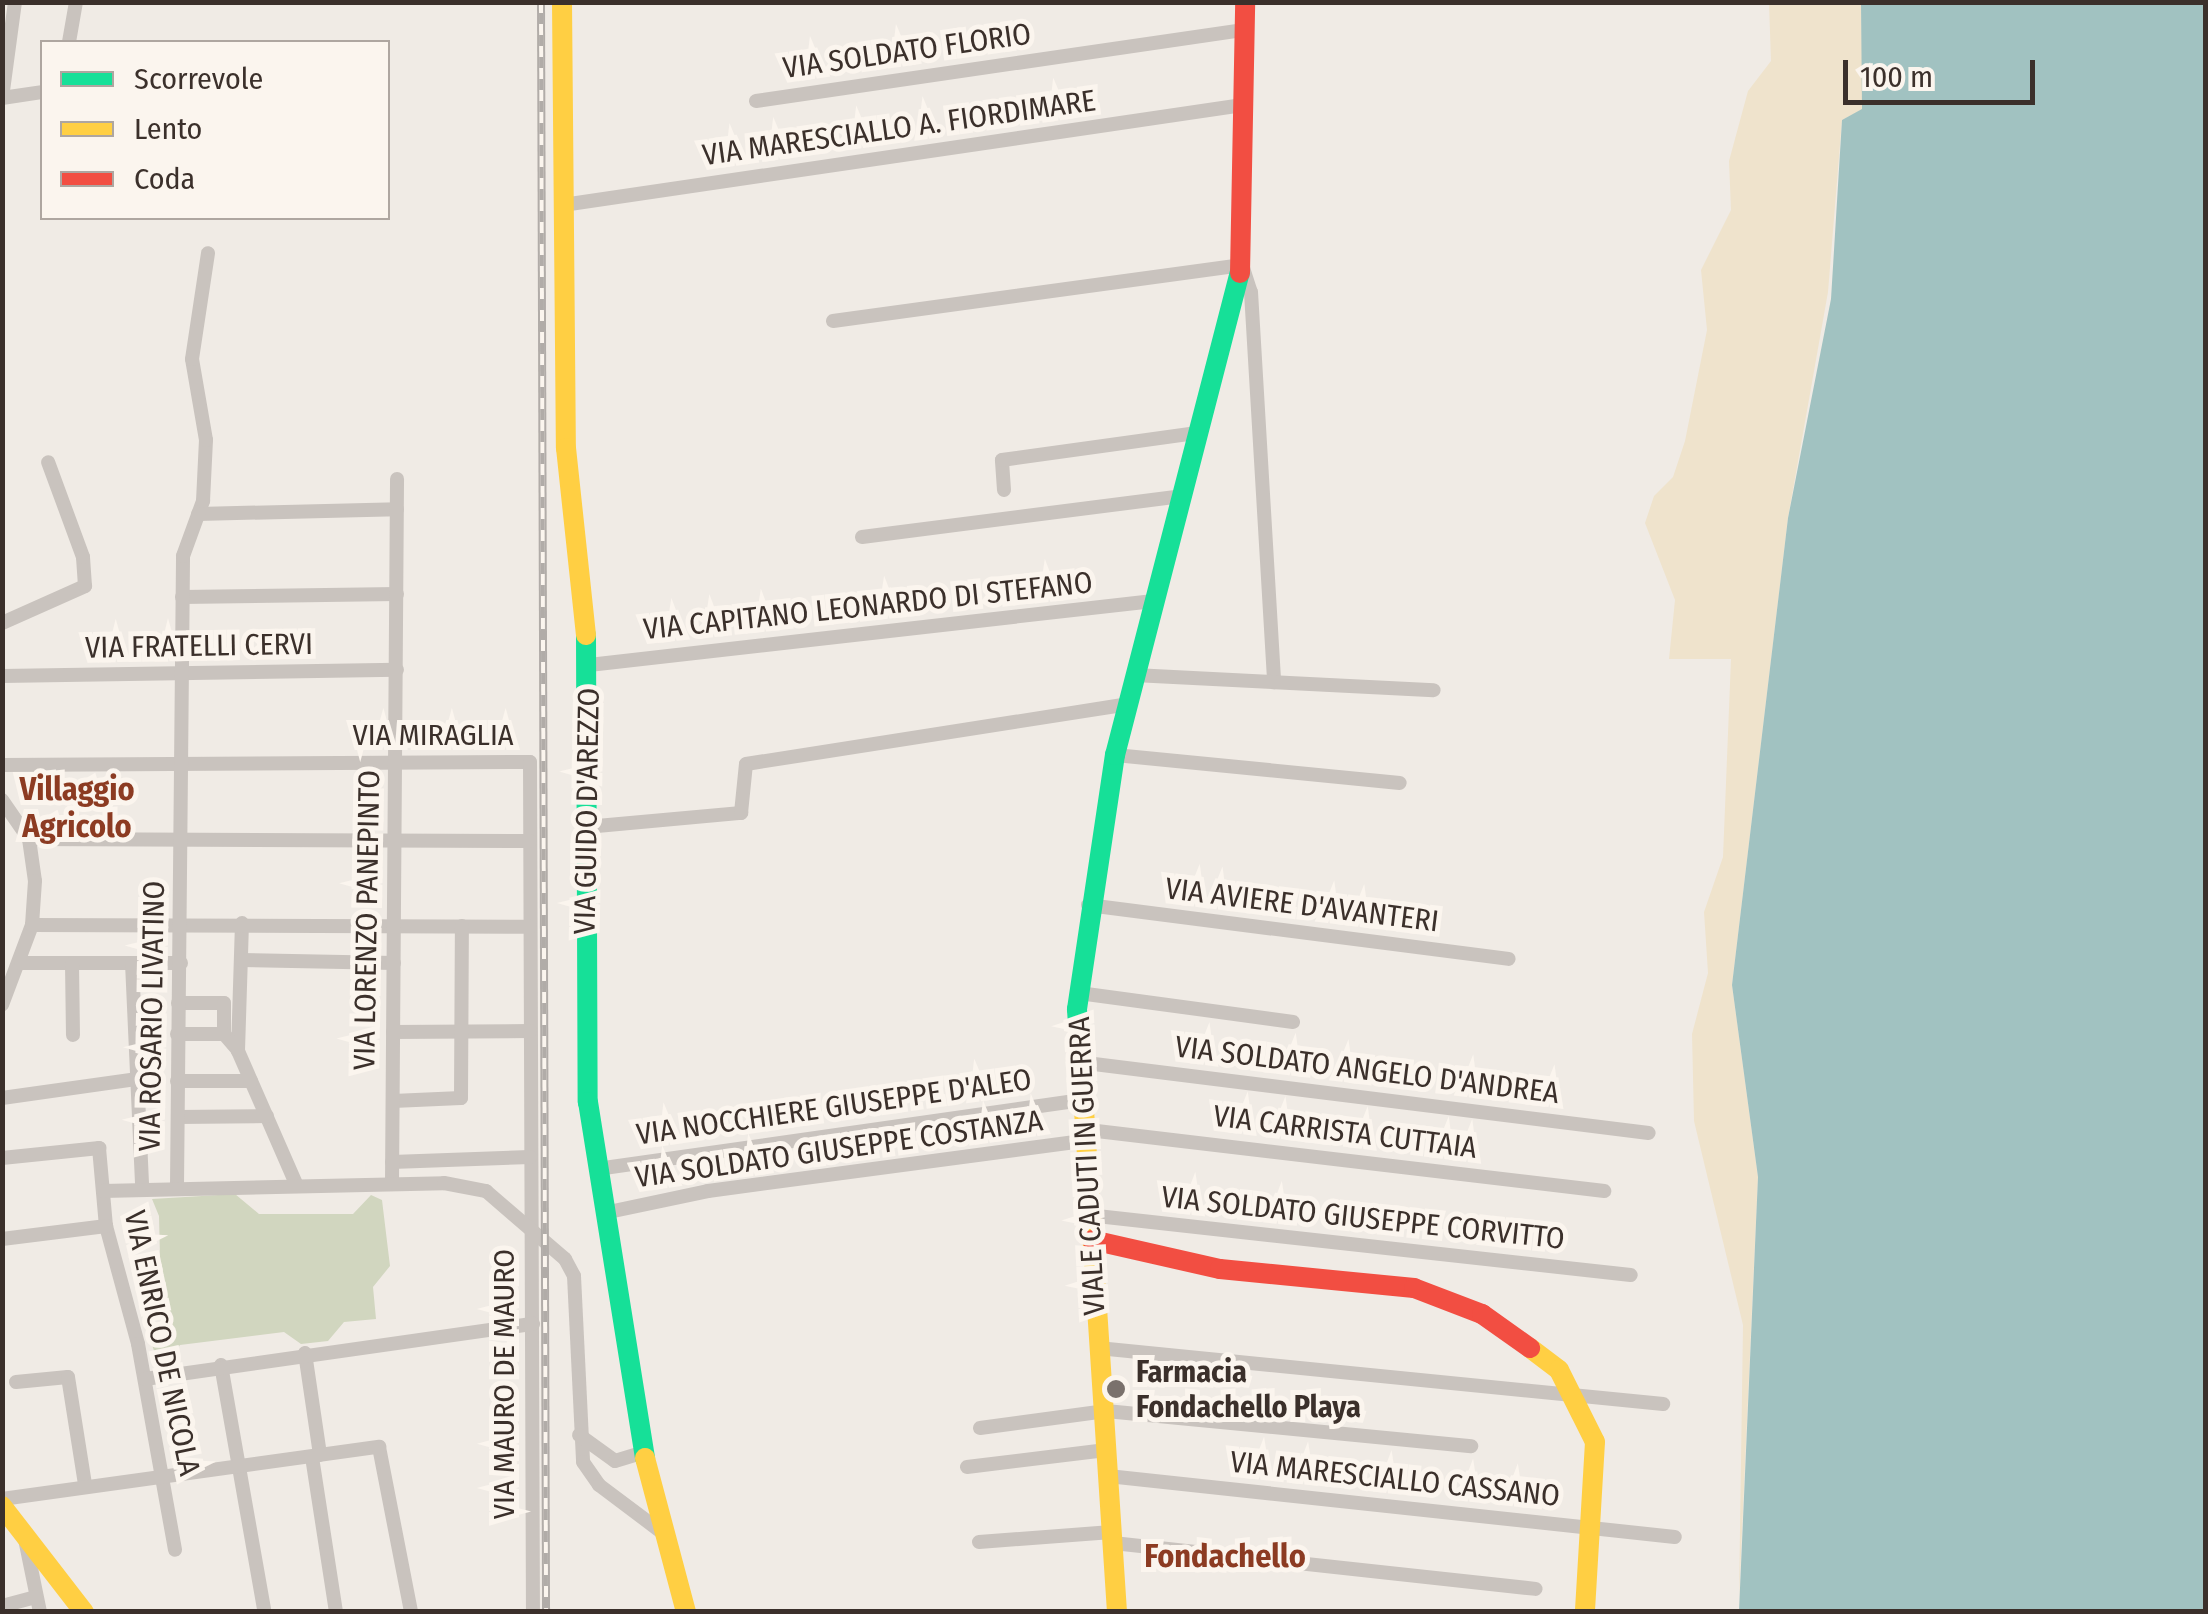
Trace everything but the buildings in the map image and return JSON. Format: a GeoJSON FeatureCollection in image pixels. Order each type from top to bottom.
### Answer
{"type":"FeatureCollection","features":[{"type":"Feature","properties":{"kind":"street"},"geometry":{"type":"LineString","coordinates":[[15,2],[2,98],[40,92]]}},
{"type":"Feature","properties":{"kind":"street"},"geometry":{"type":"LineString","coordinates":[[70,40],[76,2]]}},
{"type":"Feature","properties":{"kind":"street","name":"VIA GUIDO D'AREZZO"},"geometry":{"type":"LineString","coordinates":[[562,2],[566,448],[589,665],[588,1102],[644,1452],[686,1612]]}},
{"type":"Feature","properties":{"kind":"street","name":"VIALE CADUTI IN GUERRA"},"geometry":{"type":"LineString","coordinates":[[1116,1611],[1106,1411],[1081,1135],[1079,993],[1088,905],[1115,755],[1242,265],[1245,2]]}},
{"type":"Feature","properties":{"kind":"street","name":"VIA SOLDATO FLORIO"},"geometry":{"type":"LineString","coordinates":[[756,101],[1244,30]]}},
{"type":"Feature","properties":{"kind":"street","name":"VIA MARESCIALLO A. FIORDIMARE"},"geometry":{"type":"LineString","coordinates":[[563,205],[1242,105]]}},
{"type":"Feature","properties":{"kind":"street","name":"VIA ROSARIO LIVATINO"},"geometry":{"type":"LineString","coordinates":[[177,1185],[183,556],[198,514],[206,440],[192,359],[208,254]]}},
{"type":"Feature","properties":{"kind":"street"},"geometry":{"type":"LineString","coordinates":[[833,321],[1242,265],[1251,292],[1274,682]]}},
{"type":"Feature","properties":{"kind":"street"},"geometry":{"type":"LineString","coordinates":[[1004,490],[1002,460],[1198,433]]}},
{"type":"Feature","properties":{"kind":"street"},"geometry":{"type":"LineString","coordinates":[[2,623],[85,586],[84,556],[48,462]]}},
{"type":"Feature","properties":{"kind":"street","name":"VIA LORENZO PANEPINTO"},"geometry":{"type":"LineString","coordinates":[[392,1183],[398,840],[397,478]]}},
{"type":"Feature","properties":{"kind":"street"},"geometry":{"type":"LineString","coordinates":[[862,537],[1181,496]]}},
{"type":"Feature","properties":{"kind":"street"},"geometry":{"type":"LineString","coordinates":[[198,514],[397,510]]}},
{"type":"Feature","properties":{"kind":"street"},"geometry":{"type":"LineString","coordinates":[[182,597],[397,594]]}},
{"type":"Feature","properties":{"kind":"street","name":"VIA CAPITANO LEONARDO DI STEFANO"},"geometry":{"type":"LineString","coordinates":[[589,665],[1153,601]]}},
{"type":"Feature","properties":{"kind":"street","name":"VIA FRATELLI CERVI"},"geometry":{"type":"LineString","coordinates":[[2,676],[397,670]]}},
{"type":"Feature","properties":{"kind":"street"},"geometry":{"type":"LineString","coordinates":[[1134,676],[1434,690]]}},
{"type":"Feature","properties":{"kind":"street"},"geometry":{"type":"LineString","coordinates":[[586,828],[741,813],[746,764],[1128,704]]}},
{"type":"Feature","properties":{"kind":"street"},"geometry":{"type":"LineString","coordinates":[[1115,755],[1400,783]]}},
{"type":"Feature","properties":{"kind":"street","name":"VIA MIRAGLIA"},"geometry":{"type":"LineString","coordinates":[[2,765],[530,762],[530,1157]]}},
{"type":"Feature","properties":{"kind":"street"},"geometry":{"type":"LineString","coordinates":[[2,800],[29,840],[32,925],[21,963],[2,1005]]}},
{"type":"Feature","properties":{"kind":"street"},"geometry":{"type":"LineString","coordinates":[[29,840],[530,840]]}},
{"type":"Feature","properties":{"kind":"street","name":"VIA AVIERE D'AVANTERI"},"geometry":{"type":"LineString","coordinates":[[1088,905],[1509,959]]}},
{"type":"Feature","properties":{"kind":"street"},"geometry":{"type":"LineString","coordinates":[[32,925],[242,922],[530,926]]}},
{"type":"Feature","properties":{"kind":"street"},"geometry":{"type":"LineString","coordinates":[[238,1050],[242,922]]}},
{"type":"Feature","properties":{"kind":"street"},"geometry":{"type":"LineString","coordinates":[[393,1100],[461,1098],[462,926]]}},
{"type":"Feature","properties":{"kind":"street"},"geometry":{"type":"LineString","coordinates":[[240,960],[394,963]]}},
{"type":"Feature","properties":{"kind":"street"},"geometry":{"type":"LineString","coordinates":[[21,963],[180,962]]}},
{"type":"Feature","properties":{"kind":"street"},"geometry":{"type":"LineString","coordinates":[[132,963],[142,1187]]}},
{"type":"Feature","properties":{"kind":"street"},"geometry":{"type":"LineString","coordinates":[[72,964],[73,1034]]}},
{"type":"Feature","properties":{"kind":"street"},"geometry":{"type":"LineString","coordinates":[[1079,993],[1293,1022]]}},
{"type":"Feature","properties":{"kind":"street"},"geometry":{"type":"LineString","coordinates":[[178,1003],[224,1003],[224,1034],[238,1050],[296,1184]]}},
{"type":"Feature","properties":{"kind":"street"},"geometry":{"type":"LineString","coordinates":[[393,1032],[530,1031]]}},
{"type":"Feature","properties":{"kind":"street"},"geometry":{"type":"LineString","coordinates":[[177,1034],[224,1034]]}},
{"type":"Feature","properties":{"kind":"street","name":"VIA SOLDATO ANGELO D'ANDREA"},"geometry":{"type":"LineString","coordinates":[[1078,1062],[1649,1133]]}},
{"type":"Feature","properties":{"kind":"street"},"geometry":{"type":"LineString","coordinates":[[2,1098],[138,1079]]}},
{"type":"Feature","properties":{"kind":"street"},"geometry":{"type":"LineString","coordinates":[[177,1081],[252,1081]]}},
{"type":"Feature","properties":{"kind":"street","name":"VIA NOCCHIERE GIUSEPPE D'ALEO"},"geometry":{"type":"LineString","coordinates":[[597,1169],[1080,1100]]}},
{"type":"Feature","properties":{"kind":"street"},"geometry":{"type":"LineString","coordinates":[[178,1117],[267,1116]]}},
{"type":"Feature","properties":{"kind":"street","name":"VIA CARRISTA CUTTAIA"},"geometry":{"type":"LineString","coordinates":[[1081,1135],[1604,1191]]}},
{"type":"Feature","properties":{"kind":"street","name":"VIA SOLDATO GIUSEPPE COSTANZA"},"geometry":{"type":"LineString","coordinates":[[604,1213],[708,1191],[1081,1135]]}},
{"type":"Feature","properties":{"kind":"street","name":"VIA ENRICO DE NICOLA"},"geometry":{"type":"LineString","coordinates":[[2,1158],[99,1148],[106,1226],[145,1379],[175,1550]]}},
{"type":"Feature","properties":{"kind":"street"},"geometry":{"type":"LineString","coordinates":[[392,1162],[530,1157]]}},
{"type":"Feature","properties":{"kind":"street","name":"VIA MAURO DE MAURO"},"geometry":{"type":"LineString","coordinates":[[530,1157],[533,1612]]}},
{"type":"Feature","properties":{"kind":"street"},"geometry":{"type":"LineString","coordinates":[[103,1191],[177,1185],[392,1183],[464,1184],[486,1191],[564,1259],[580,1308],[579,1434],[583,1462],[599,1485],[663,1533]]}},
{"type":"Feature","properties":{"kind":"street","name":"VIA SOLDATO GIUSEPPE CORVITTO"},"geometry":{"type":"LineString","coordinates":[[1088,1215],[1631,1275]]}},
{"type":"Feature","properties":{"kind":"street"},"geometry":{"type":"LineString","coordinates":[[2,1238],[106,1226]]}},
{"type":"Feature","properties":{"kind":"street"},"geometry":{"type":"LineString","coordinates":[[1092,1240],[1220,1269],[1414,1288],[1482,1314],[1559,1370],[1576,1396],[1595,1442],[1594,1527],[1584,1612]]}},
{"type":"Feature","properties":{"kind":"street"},"geometry":{"type":"LineString","coordinates":[[145,1379],[221,1365],[534,1324]]}},
{"type":"Feature","properties":{"kind":"street"},"geometry":{"type":"LineString","coordinates":[[1098,1348],[1663,1404]]}},
{"type":"Feature","properties":{"kind":"street"},"geometry":{"type":"LineString","coordinates":[[306,1353],[336,1612]]}},
{"type":"Feature","properties":{"kind":"street"},"geometry":{"type":"LineString","coordinates":[[221,1365],[242,1465],[264,1608]]}},
{"type":"Feature","properties":{"kind":"street"},"geometry":{"type":"LineString","coordinates":[[16,1382],[68,1377],[85,1484]]}},
{"type":"Feature","properties":{"kind":"street"},"geometry":{"type":"LineString","coordinates":[[980,1428],[1106,1411],[1471,1446]]}},
{"type":"Feature","properties":{"kind":"street"},"geometry":{"type":"LineString","coordinates":[[579,1434],[615,1461],[644,1452]]}},
{"type":"Feature","properties":{"kind":"street"},"geometry":{"type":"LineString","coordinates":[[8,1515],[85,1484],[380,1447],[411,1612]]}},
{"type":"Feature","properties":{"kind":"street"},"geometry":{"type":"LineString","coordinates":[[968,1467],[1106,1450]]}},
{"type":"Feature","properties":{"kind":"street","name":"VIA MARESCIALLO CASSANO"},"geometry":{"type":"LineString","coordinates":[[1108,1476],[1675,1537]]}},
{"type":"Feature","properties":{"kind":"street"},"geometry":{"type":"LineString","coordinates":[[2,1606],[38,1604],[8,1515]]}},
{"type":"Feature","properties":{"kind":"street"},"geometry":{"type":"LineString","coordinates":[[8,1515],[84,1612]]}},
{"type":"Feature","properties":{"kind":"street"},"geometry":{"type":"LineString","coordinates":[[980,1542],[1113,1538],[1536,1589]]}},
{"type":"Feature","properties":{"kind":"green space"},"geometry":{"type":"Polygon","coordinates":[[[235,1194],[259,1214],[353,1214],[371,1195],[382,1200],[390,1266],[373,1287],[376,1319],[344,1322],[328,1341],[301,1344],[284,1332],[180,1345],[169,1360],[158,1362],[152,1345],[162,1337],[159,1216],[152,1199],[235,1194]]]}},
{"type":"Feature","properties":{"kind":"sand"},"geometry":{"type":"Polygon","coordinates":[[[1769,3],[1861,3],[1863,89],[1862,110],[1842,120],[1828,292],[1788,518],[1732,985],[1758,1177],[1739,1598],[1743,1325],[1694,1121],[1692,1034],[1708,973],[1704,912],[1723,857],[1731,659],[1669,659],[1675,600],[1645,523],[1654,496],[1673,477],[1685,441],[1707,330],[1701,270],[1731,210],[1729,161],[1748,91],[1771,61],[1769,3]]]}},
{"type":"Feature","properties":{"kind":"water"},"geometry":{"type":"Polygon","coordinates":[[[1861,3],[2205,3],[2205,1611],[1739,1611],[1758,1177],[1732,985],[1788,518],[1831,299],[1842,120],[1862,109],[1861,3]]]}},
{"type":"Feature","properties":{"kind":"railway"},"geometry":{"type":"LineString","coordinates":[[541,2],[546,1612]]}},
{"type":"Feature","properties":{"kind":"traffic: fast"},"geometry":{"type":"LineString","coordinates":[[1084,1110],[1077,1009],[1115,755],[1240,273]]}},
{"type":"Feature","properties":{"kind":"traffic: fast"},"geometry":{"type":"LineString","coordinates":[[586,635],[588,1102],[645,1458]]}},
{"type":"Feature","properties":{"kind":"traffic: slow"},"geometry":{"type":"LineString","coordinates":[[562,2],[566,448],[586,635]]}},
{"type":"Feature","properties":{"kind":"traffic: slow"},"geometry":{"type":"LineString","coordinates":[[1084,1110],[1117,1612]]}},
{"type":"Feature","properties":{"kind":"traffic: slow"},"geometry":{"type":"LineString","coordinates":[[1530,1348],[1559,1370],[1595,1442],[1585,1612]]}},
{"type":"Feature","properties":{"kind":"traffic: slow"},"geometry":{"type":"LineString","coordinates":[[645,1458],[686,1612]]}},
{"type":"Feature","properties":{"kind":"traffic: slow"},"geometry":{"type":"LineString","coordinates":[[2,1506],[84,1612]]}},
{"type":"Feature","properties":{"kind":"traffic: jam"},"geometry":{"type":"LineString","coordinates":[[1240,273],[1245,2]]}},
{"type":"Feature","properties":{"kind":"traffic: jam"},"geometry":{"type":"LineString","coordinates":[[1092,1240],[1220,1269],[1414,1288],[1482,1314],[1530,1348]]}},
{"type":"Feature","properties":{"kind":"place","name":"Farmacia Fondachello Playa"},"geometry":{"type":"Point","coordinates":[1116,1389]}},
{"type":"Feature","properties":{"kind":"district","name":"Villaggio Agricolo"},"geometry":{"type":"Point","coordinates":[77,808]}},
{"type":"Feature","properties":{"kind":"district","name":"Fondachello"},"geometry":{"type":"Point","coordinates":[1225,1556]}}]}
